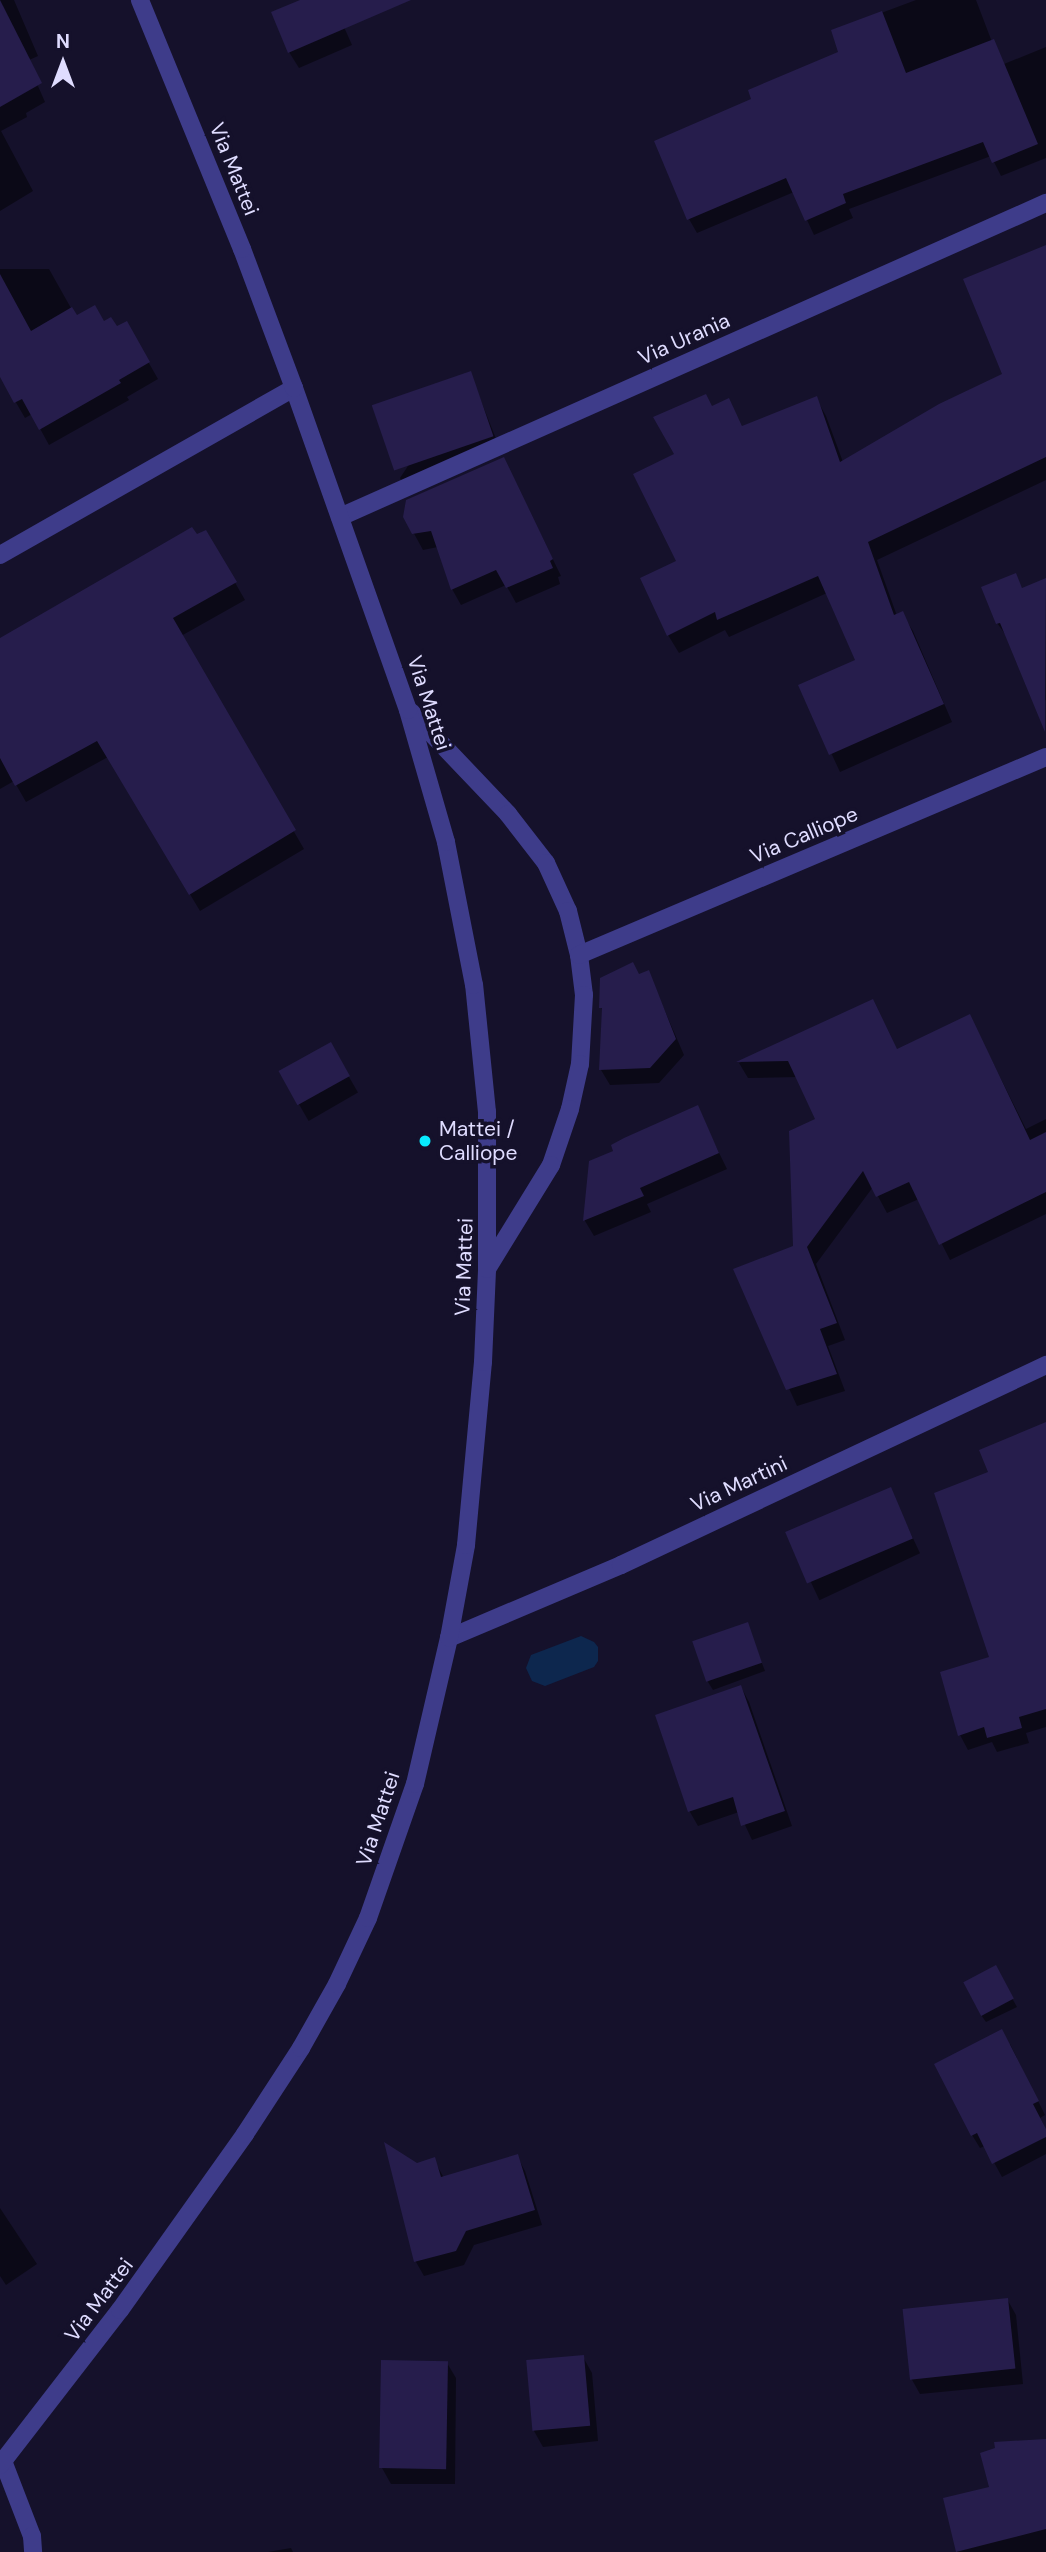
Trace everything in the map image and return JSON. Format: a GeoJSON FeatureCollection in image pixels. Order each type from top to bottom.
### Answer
{"type":"FeatureCollection","features":[{"type":"Feature","properties":{"kind":"street","name":"Via Mattei"},"geometry":{"type":"LineString","coordinates":[[2,2463],[193,2211],[301,2048],[337,1984],[368,1918],[415,1784],[449,1638],[466,1545],[476,1462],[487,1269],[487,1112],[474,985],[446,842],[408,710],[294,388],[242,249],[140,0]]}},
{"type":"Feature","properties":{"kind":"street","name":"Via Urania"},"geometry":{"type":"LineString","coordinates":[[340,517],[1046,203]]}},
{"type":"Feature","properties":{"kind":"street"},"geometry":{"type":"LineString","coordinates":[[0,555],[294,388]]}},
{"type":"Feature","properties":{"kind":"street"},"geometry":{"type":"LineString","coordinates":[[408,710],[508,814],[546,863],[568,911],[579,955],[584,995],[580,1064],[570,1109],[551,1166],[487,1269]]}},
{"type":"Feature","properties":{"kind":"street","name":"Via Calliope"},"geometry":{"type":"LineString","coordinates":[[579,955],[1046,757]]}},
{"type":"Feature","properties":{"kind":"street","name":"Via Martini"},"geometry":{"type":"LineString","coordinates":[[449,1638],[621,1565],[1046,1365]]}},
{"type":"Feature","properties":{"kind":"street"},"geometry":{"type":"LineString","coordinates":[[2,2463],[32,2536],[33,2552]]}},
{"type":"Feature","properties":{"kind":"water"},"geometry":{"type":"Polygon","coordinates":[[[581,1636],[598,1647],[598,1661],[594,1667],[545,1686],[532,1681],[526,1668],[531,1655],[581,1636]]]}},
{"type":"Feature","properties":{"kind":"building"},"geometry":{"type":"Polygon","coordinates":[[[0,0],[42,83],[0,107],[0,0]]]}},
{"type":"Feature","properties":{"kind":"building"},"geometry":{"type":"Polygon","coordinates":[[[300,0],[411,0],[288,53],[271,12],[300,0]]]}},
{"type":"Feature","properties":{"kind":"building"},"geometry":{"type":"Polygon","coordinates":[[[882,11],[906,73],[994,39],[1038,144],[992,163],[983,142],[843,194],[846,203],[805,221],[786,178],[687,220],[654,141],[751,99],[748,90],[838,52],[831,30],[882,11]]]}},
{"type":"Feature","properties":{"kind":"building"},"geometry":{"type":"Polygon","coordinates":[[[1046,245],[1046,457],[868,542],[894,615],[903,611],[944,704],[829,755],[798,685],[855,660],[818,576],[717,620],[715,612],[667,636],[640,578],[676,561],[633,474],[674,454],[653,417],[706,394],[712,406],[729,398],[742,426],[817,396],[840,462],[939,404],[1002,374],[963,279],[1046,245]]]}},
{"type":"Feature","properties":{"kind":"building"},"geometry":{"type":"Polygon","coordinates":[[[0,274],[31,331],[72,307],[77,315],[95,305],[104,321],[111,317],[117,326],[127,321],[150,362],[119,380],[121,383],[39,430],[22,399],[14,403],[0,377],[0,274]]]}},
{"type":"Feature","properties":{"kind":"building"},"geometry":{"type":"Polygon","coordinates":[[[471,371],[493,436],[394,470],[372,405],[471,371]]]}},
{"type":"Feature","properties":{"kind":"building"},"geometry":{"type":"Polygon","coordinates":[[[504,457],[553,559],[550,561],[553,568],[506,588],[496,570],[451,590],[431,531],[412,534],[403,517],[406,500],[504,457]]]}},
{"type":"Feature","properties":{"kind":"building"},"geometry":{"type":"Polygon","coordinates":[[[192,527],[197,534],[206,530],[237,582],[173,618],[296,830],[189,895],[97,741],[15,786],[0,758],[0,638],[192,527]]]}},
{"type":"Feature","properties":{"kind":"building"},"geometry":{"type":"Polygon","coordinates":[[[1016,573],[1022,588],[1046,578],[1045,732],[1000,623],[996,624],[981,587],[1016,573]]]}},
{"type":"Feature","properties":{"kind":"building"},"geometry":{"type":"Polygon","coordinates":[[[633,962],[639,974],[649,970],[676,1039],[650,1068],[599,1070],[602,1008],[599,1008],[600,978],[633,962]]]}},
{"type":"Feature","properties":{"kind":"building"},"geometry":{"type":"Polygon","coordinates":[[[873,999],[897,1049],[970,1014],[1030,1140],[1046,1132],[1046,1192],[939,1245],[909,1182],[876,1197],[863,1171],[807,1247],[837,1323],[820,1329],[837,1374],[786,1390],[733,1269],[793,1246],[789,1131],[815,1119],[788,1061],[736,1062],[873,999]]]}},
{"type":"Feature","properties":{"kind":"building"},"geometry":{"type":"Polygon","coordinates":[[[331,1042],[350,1076],[297,1105],[279,1071],[331,1042]]]}},
{"type":"Feature","properties":{"kind":"building"},"geometry":{"type":"Polygon","coordinates":[[[698,1105],[719,1153],[640,1188],[644,1196],[583,1221],[589,1161],[613,1151],[611,1145],[624,1138],[698,1105]]]}},
{"type":"Feature","properties":{"kind":"building"},"geometry":{"type":"Polygon","coordinates":[[[1046,1422],[1046,1709],[1019,1717],[1022,1728],[987,1738],[984,1727],[958,1736],[940,1672],[989,1657],[934,1493],[988,1472],[979,1450],[1046,1422]]]}},
{"type":"Feature","properties":{"kind":"building"},"geometry":{"type":"Polygon","coordinates":[[[891,1487],[913,1539],[807,1583],[785,1532],[891,1487]]]}},
{"type":"Feature","properties":{"kind":"building"},"geometry":{"type":"Polygon","coordinates":[[[748,1622],[762,1663],[706,1682],[692,1641],[748,1622]]]}},
{"type":"Feature","properties":{"kind":"building"},"geometry":{"type":"Polygon","coordinates":[[[741,1685],[785,1811],[741,1826],[733,1797],[688,1812],[655,1715],[741,1685]]]}},
{"type":"Feature","properties":{"kind":"building"},"geometry":{"type":"Polygon","coordinates":[[[996,1965],[1014,1999],[981,2016],[963,1982],[996,1965]]]}},
{"type":"Feature","properties":{"kind":"building"},"geometry":{"type":"Polygon","coordinates":[[[1002,2029],[1039,2101],[1033,2104],[1046,2129],[1046,2137],[992,2164],[977,2133],[971,2136],[934,2064],[1002,2029]]]}},
{"type":"Feature","properties":{"kind":"building"},"geometry":{"type":"Polygon","coordinates":[[[384,2142],[417,2163],[435,2157],[441,2177],[518,2154],[535,2210],[466,2231],[456,2251],[414,2262],[384,2142]]]}},
{"type":"Feature","properties":{"kind":"building"},"geometry":{"type":"Polygon","coordinates":[[[1008,2298],[1015,2369],[910,2380],[903,2309],[1008,2298]]]}},
{"type":"Feature","properties":{"kind":"building"},"geometry":{"type":"Polygon","coordinates":[[[584,2355],[590,2426],[532,2431],[526,2360],[584,2355]]]}},
{"type":"Feature","properties":{"kind":"building"},"geometry":{"type":"Polygon","coordinates":[[[381,2360],[448,2361],[446,2469],[379,2468],[381,2360]]]}},
{"type":"Feature","properties":{"kind":"building"},"geometry":{"type":"Polygon","coordinates":[[[1046,2439],[1046,2529],[956,2552],[943,2498],[989,2487],[980,2453],[995,2448],[994,2442],[1046,2439]]]}},
{"type":"Feature","properties":{"kind":"place","name":"Mattei / Calliope"},"geometry":{"type":"Point","coordinates":[425,1141]}}]}
